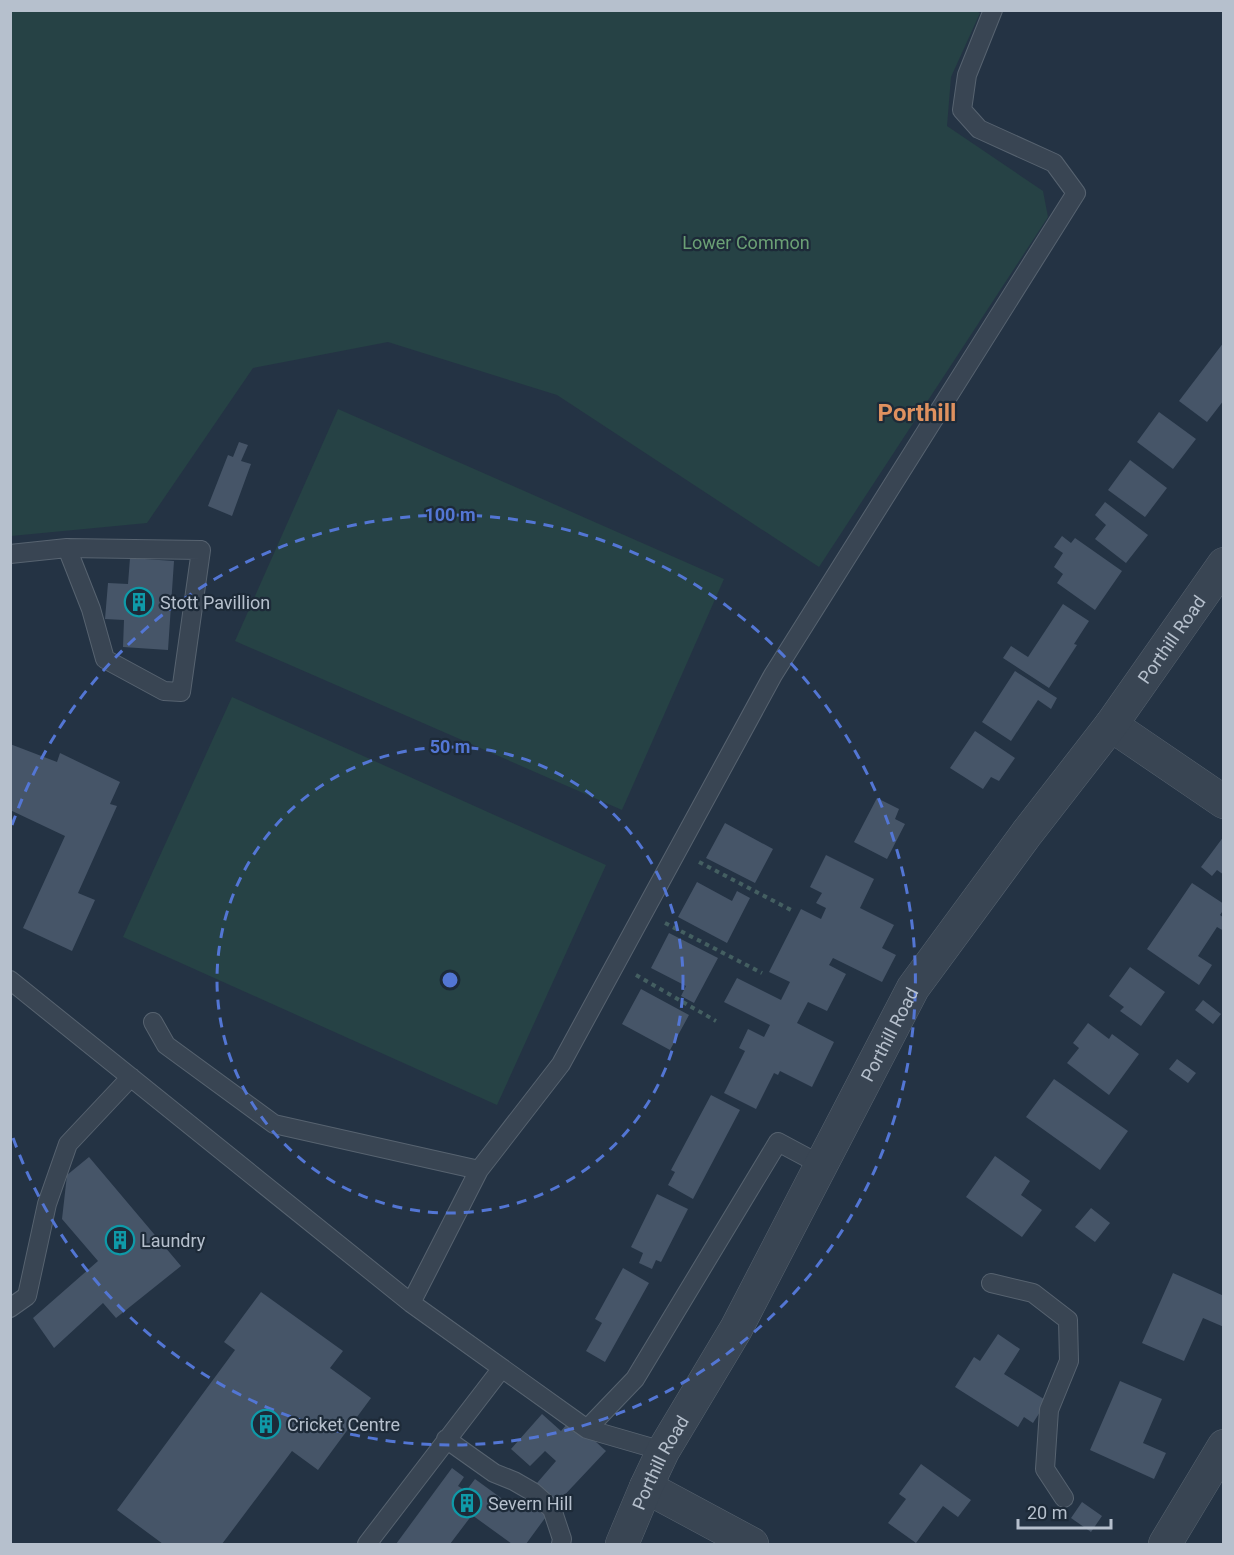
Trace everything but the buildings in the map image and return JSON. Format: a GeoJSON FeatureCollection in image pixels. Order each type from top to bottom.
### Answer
{"type":"FeatureCollection","features":[{"type":"Feature","properties":{"kind":"street","name":"Porthill Road"},"geometry":{"type":"LineString","coordinates":[[622,1545],[663,1451],[736,1329],[913,988],[1027,833],[1111,725],[1224,564]]}},
{"type":"Feature","properties":{"kind":"street"},"geometry":{"type":"LineString","coordinates":[[1111,725],[1224,802]]}},
{"type":"Feature","properties":{"kind":"street"},"geometry":{"type":"LineString","coordinates":[[1165,1545],[1224,1446]]}},
{"type":"Feature","properties":{"kind":"street"},"geometry":{"type":"LineString","coordinates":[[646,1487],[752,1545]]}},
{"type":"Feature","properties":{"kind":"lane"},"geometry":{"type":"LineString","coordinates":[[411,1303],[479,1170],[561,1064],[772,675],[1076,193],[1054,163],[979,129],[962,110],[967,75],[993,10]]}},
{"type":"Feature","properties":{"kind":"lane"},"geometry":{"type":"LineString","coordinates":[[10,554],[67,548],[201,549],[181,692],[164,691],[105,659],[92,609],[67,548]]}},
{"type":"Feature","properties":{"kind":"lane"},"geometry":{"type":"LineString","coordinates":[[10,980],[411,1303],[587,1429],[663,1451]]}},
{"type":"Feature","properties":{"kind":"lane"},"geometry":{"type":"LineString","coordinates":[[153,1022],[166,1045],[274,1124],[479,1170]]}},
{"type":"Feature","properties":{"kind":"lane"},"geometry":{"type":"LineString","coordinates":[[10,1308],[27,1296],[47,1204],[68,1144],[131,1077]]}},
{"type":"Feature","properties":{"kind":"lane"},"geometry":{"type":"LineString","coordinates":[[587,1429],[635,1379],[778,1142],[820,1164]]}},
{"type":"Feature","properties":{"kind":"lane"},"geometry":{"type":"LineString","coordinates":[[992,1283],[1033,1293],[1068,1320],[1069,1361],[1049,1410],[1045,1469],[1064,1498]]}},
{"type":"Feature","properties":{"kind":"lane"},"geometry":{"type":"LineString","coordinates":[[367,1545],[502,1368]]}},
{"type":"Feature","properties":{"kind":"lane"},"geometry":{"type":"LineString","coordinates":[[446,1439],[494,1473],[533,1492],[552,1509],[562,1539],[561,1545]]}},
{"type":"Feature","properties":{"kind":"path"},"geometry":{"type":"LineString","coordinates":[[696,860],[791,910]]}},
{"type":"Feature","properties":{"kind":"path"},"geometry":{"type":"LineString","coordinates":[[663,922],[762,973]]}},
{"type":"Feature","properties":{"kind":"path"},"geometry":{"type":"LineString","coordinates":[[637,975],[716,1021]]}},
{"type":"Feature","properties":{"kind":"green space","name":"Lower Common"},"geometry":{"type":"Polygon","coordinates":[[[974,10],[980,13],[951,77],[947,126],[1043,191],[1048,217],[819,567],[557,395],[388,342],[253,368],[147,523],[11,536],[11,11],[974,10]]]}},
{"type":"Feature","properties":{"kind":"green space"},"geometry":{"type":"Polygon","coordinates":[[[338,409],[724,579],[622,810],[235,641],[338,409]]]}},
{"type":"Feature","properties":{"kind":"green space"},"geometry":{"type":"Polygon","coordinates":[[[232,697],[606,865],[497,1105],[123,937],[232,697]]]}},
{"type":"Feature","properties":{"kind":"place","name":"Stott Pavillion"},"geometry":{"type":"Point","coordinates":[139,602]}},
{"type":"Feature","properties":{"kind":"place","name":"Laundry"},"geometry":{"type":"Point","coordinates":[120,1240]}},
{"type":"Feature","properties":{"kind":"place","name":"Cricket Centre"},"geometry":{"type":"Point","coordinates":[266,1424]}},
{"type":"Feature","properties":{"kind":"place","name":"Severn Hill"},"geometry":{"type":"Point","coordinates":[467,1503]}},
{"type":"Feature","properties":{"kind":"district","name":"Porthill"},"geometry":{"type":"Point","coordinates":[917,413]}}]}
